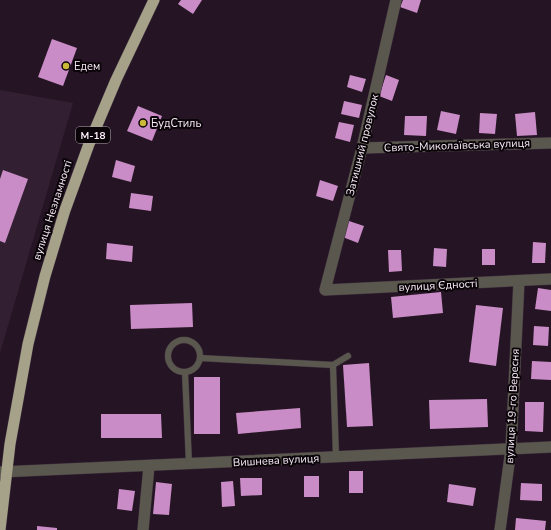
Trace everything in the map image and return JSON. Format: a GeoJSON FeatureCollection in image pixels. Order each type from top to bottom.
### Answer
{"type":"FeatureCollection","features":[{"type":"Feature","properties":{"kind":"highway","name":"вулиця Незламності"},"geometry":{"type":"LineString","coordinates":[[3,471],[10,444],[28,344],[44,276],[64,210],[89,144],[116,80],[154,0]]}},
{"type":"Feature","properties":{"kind":"highway","name":"М-18"},"geometry":{"type":"LineString","coordinates":[[0,530],[3,471]]}},
{"type":"Feature","properties":{"kind":"street","name":"Затишний провулок"},"geometry":{"type":"LineString","coordinates":[[325,290],[362,148],[396,0]]}},
{"type":"Feature","properties":{"kind":"street","name":"Свято-Миколаївська вулиця"},"geometry":{"type":"LineString","coordinates":[[362,148],[551,143]]}},
{"type":"Feature","properties":{"kind":"street","name":"вулиця Єдності"},"geometry":{"type":"LineString","coordinates":[[325,290],[551,279]]}},
{"type":"Feature","properties":{"kind":"street","name":"вулиця 19-го Вересня"},"geometry":{"type":"LineString","coordinates":[[500,530],[511,450],[519,281]]}},
{"type":"Feature","properties":{"kind":"street","name":"Вишнева вулиця"},"geometry":{"type":"LineString","coordinates":[[3,471],[149,466],[551,447]]}},
{"type":"Feature","properties":{"kind":"street"},"geometry":{"type":"LineString","coordinates":[[143,530],[149,466]]}},
{"type":"Feature","properties":{"kind":"lane"},"geometry":{"type":"LineString","coordinates":[[176,342],[192,342],[199,350],[200,358],[197,366],[193,370],[185,372],[172,367],[169,351],[176,342]]}},
{"type":"Feature","properties":{"kind":"lane"},"geometry":{"type":"LineString","coordinates":[[200,358],[333,365],[348,356]]}},
{"type":"Feature","properties":{"kind":"lane"},"geometry":{"type":"LineString","coordinates":[[333,365],[336,457]]}},
{"type":"Feature","properties":{"kind":"lane"},"geometry":{"type":"LineString","coordinates":[[185,372],[189,464]]}},
{"type":"Feature","properties":{"kind":"shaded area"},"geometry":{"type":"Polygon","coordinates":[[[0,90],[73,103],[0,353],[0,90]]]}},
{"type":"Feature","properties":{"kind":"building"},"geometry":{"type":"Polygon","coordinates":[[[181,0],[202,0],[193,14],[178,4],[181,0]]]}},
{"type":"Feature","properties":{"kind":"building"},"geometry":{"type":"Polygon","coordinates":[[[403,0],[421,0],[417,13],[400,7],[403,0]]]}},
{"type":"Feature","properties":{"kind":"building"},"geometry":{"type":"Polygon","coordinates":[[[52,39],[77,48],[63,86],[38,77],[52,39]]]}},
{"type":"Feature","properties":{"kind":"building"},"geometry":{"type":"Polygon","coordinates":[[[350,75],[366,79],[362,92],[347,87],[350,75]]]}},
{"type":"Feature","properties":{"kind":"building"},"geometry":{"type":"Polygon","coordinates":[[[386,75],[399,80],[392,101],[379,96],[386,75]]]}},
{"type":"Feature","properties":{"kind":"building"},"geometry":{"type":"Polygon","coordinates":[[[344,101],[362,105],[359,118],[341,114],[344,101]]]}},
{"type":"Feature","properties":{"kind":"building"},"geometry":{"type":"Polygon","coordinates":[[[138,106],[162,116],[152,141],[127,131],[138,106]]]}},
{"type":"Feature","properties":{"kind":"building"},"geometry":{"type":"Polygon","coordinates":[[[441,111],[460,115],[456,134],[437,130],[441,111]]]}},
{"type":"Feature","properties":{"kind":"building"},"geometry":{"type":"Polygon","coordinates":[[[535,112],[537,135],[517,136],[515,114],[535,112]]]}},
{"type":"Feature","properties":{"kind":"building"},"geometry":{"type":"Polygon","coordinates":[[[480,113],[497,114],[495,134],[479,133],[480,113]]]}},
{"type":"Feature","properties":{"kind":"building"},"geometry":{"type":"Polygon","coordinates":[[[405,116],[427,116],[426,136],[404,135],[405,116]]]}},
{"type":"Feature","properties":{"kind":"building"},"geometry":{"type":"Polygon","coordinates":[[[339,122],[354,125],[350,142],[335,138],[339,122]]]}},
{"type":"Feature","properties":{"kind":"building"},"geometry":{"type":"Polygon","coordinates":[[[116,160],[135,166],[131,182],[112,177],[116,160]]]}},
{"type":"Feature","properties":{"kind":"building"},"geometry":{"type":"Polygon","coordinates":[[[3,170],[28,179],[5,243],[0,241],[0,179],[3,170]]]}},
{"type":"Feature","properties":{"kind":"building"},"geometry":{"type":"Polygon","coordinates":[[[320,180],[338,186],[333,201],[316,196],[320,180]]]}},
{"type":"Feature","properties":{"kind":"building"},"geometry":{"type":"Polygon","coordinates":[[[131,193],[153,196],[151,211],[129,208],[131,193]]]}},
{"type":"Feature","properties":{"kind":"building"},"geometry":{"type":"Polygon","coordinates":[[[346,220],[364,226],[358,243],[340,236],[346,220]]]}},
{"type":"Feature","properties":{"kind":"building"},"geometry":{"type":"Polygon","coordinates":[[[533,242],[546,243],[545,263],[532,263],[533,242]]]}},
{"type":"Feature","properties":{"kind":"building"},"geometry":{"type":"Polygon","coordinates":[[[107,243],[133,246],[132,262],[106,259],[107,243]]]}},
{"type":"Feature","properties":{"kind":"building"},"geometry":{"type":"Polygon","coordinates":[[[434,248],[447,249],[446,267],[433,266],[434,248]]]}},
{"type":"Feature","properties":{"kind":"building"},"geometry":{"type":"Polygon","coordinates":[[[482,249],[495,249],[495,265],[482,265],[482,249]]]}},
{"type":"Feature","properties":{"kind":"building"},"geometry":{"type":"Polygon","coordinates":[[[388,250],[401,250],[402,271],[389,272],[388,250]]]}},
{"type":"Feature","properties":{"kind":"building"},"geometry":{"type":"Polygon","coordinates":[[[538,288],[551,290],[551,311],[535,309],[538,288]]]}},
{"type":"Feature","properties":{"kind":"building"},"geometry":{"type":"Polygon","coordinates":[[[441,292],[443,313],[393,318],[391,297],[441,292]]]}},
{"type":"Feature","properties":{"kind":"building"},"geometry":{"type":"Polygon","coordinates":[[[192,303],[193,327],[131,329],[130,305],[192,303]]]}},
{"type":"Feature","properties":{"kind":"building"},"geometry":{"type":"Polygon","coordinates":[[[476,305],[503,308],[496,366],[469,362],[476,305]]]}},
{"type":"Feature","properties":{"kind":"building"},"geometry":{"type":"Polygon","coordinates":[[[534,326],[549,327],[548,346],[533,345],[534,326]]]}},
{"type":"Feature","properties":{"kind":"building"},"geometry":{"type":"Polygon","coordinates":[[[532,361],[551,362],[551,380],[531,379],[532,361]]]}},
{"type":"Feature","properties":{"kind":"building"},"geometry":{"type":"Polygon","coordinates":[[[369,363],[373,426],[347,427],[343,365],[369,363]]]}},
{"type":"Feature","properties":{"kind":"building"},"geometry":{"type":"Polygon","coordinates":[[[194,377],[220,377],[220,434],[194,434],[194,377]]]}},
{"type":"Feature","properties":{"kind":"building"},"geometry":{"type":"Polygon","coordinates":[[[487,399],[488,427],[430,429],[429,400],[487,399]]]}},
{"type":"Feature","properties":{"kind":"building"},"geometry":{"type":"Polygon","coordinates":[[[525,402],[544,402],[543,432],[525,431],[525,402]]]}},
{"type":"Feature","properties":{"kind":"building"},"geometry":{"type":"Polygon","coordinates":[[[300,408],[301,428],[238,434],[236,413],[300,408]]]}},
{"type":"Feature","properties":{"kind":"building"},"geometry":{"type":"Polygon","coordinates":[[[101,414],[161,414],[162,438],[101,438],[101,414]]]}},
{"type":"Feature","properties":{"kind":"building"},"geometry":{"type":"Polygon","coordinates":[[[349,471],[363,471],[363,493],[349,493],[349,471]]]}},
{"type":"Feature","properties":{"kind":"building"},"geometry":{"type":"Polygon","coordinates":[[[304,476],[319,476],[319,497],[304,497],[304,476]]]}},
{"type":"Feature","properties":{"kind":"building"},"geometry":{"type":"Polygon","coordinates":[[[240,478],[262,478],[262,495],[241,496],[240,478]]]}},
{"type":"Feature","properties":{"kind":"building"},"geometry":{"type":"Polygon","coordinates":[[[233,481],[235,506],[222,507],[221,482],[233,481]]]}},
{"type":"Feature","properties":{"kind":"building"},"geometry":{"type":"Polygon","coordinates":[[[156,482],[172,484],[169,515],[153,514],[156,482]]]}},
{"type":"Feature","properties":{"kind":"building"},"geometry":{"type":"Polygon","coordinates":[[[521,483],[542,484],[542,501],[520,500],[521,483]]]}},
{"type":"Feature","properties":{"kind":"building"},"geometry":{"type":"Polygon","coordinates":[[[449,484],[476,488],[473,506],[447,502],[449,484]]]}},
{"type":"Feature","properties":{"kind":"building"},"geometry":{"type":"Polygon","coordinates":[[[119,489],[135,491],[132,511],[117,509],[119,489]]]}},
{"type":"Feature","properties":{"kind":"building"},"geometry":{"type":"Polygon","coordinates":[[[516,518],[546,521],[545,530],[515,530],[516,518]]]}},
{"type":"Feature","properties":{"kind":"building"},"geometry":{"type":"Polygon","coordinates":[[[37,526],[57,528],[57,530],[37,530],[37,526]]]}},
{"type":"Feature","properties":{"kind":"place","name":"Едем"},"geometry":{"type":"Point","coordinates":[66,66]}},
{"type":"Feature","properties":{"kind":"place","name":"БудСтиль"},"geometry":{"type":"Point","coordinates":[143,123]}}]}
